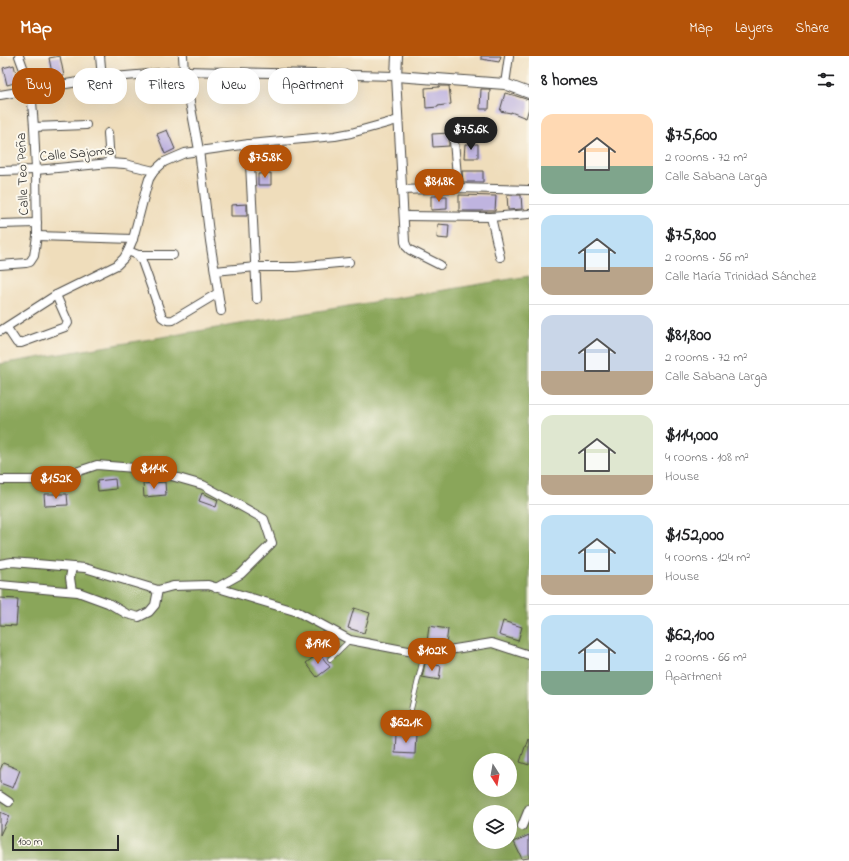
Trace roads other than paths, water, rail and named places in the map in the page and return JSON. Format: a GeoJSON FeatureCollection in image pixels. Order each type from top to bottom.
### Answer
{"type":"FeatureCollection","features":[{"type":"Feature","properties":{"kind":"street","name":"Calle Teo Peña"},"geometry":{"type":"LineString","coordinates":[[19,56],[23,68]]}},
{"type":"Feature","properties":{"kind":"street"},"geometry":{"type":"LineString","coordinates":[[100,56],[101,68]]}},
{"type":"Feature","properties":{"kind":"street"},"geometry":{"type":"LineString","coordinates":[[183,56],[184,68]]}},
{"type":"Feature","properties":{"kind":"street"},"geometry":{"type":"LineString","coordinates":[[397,56],[396,76],[405,242],[410,250],[440,265]]}},
{"type":"Feature","properties":{"kind":"street"},"geometry":{"type":"LineString","coordinates":[[505,84],[508,56]]}},
{"type":"Feature","properties":{"kind":"street"},"geometry":{"type":"LineString","coordinates":[[199,71],[396,76],[505,84],[529,93]]}},
{"type":"Feature","properties":{"kind":"street"},"geometry":{"type":"LineString","coordinates":[[0,95],[12,93]]}},
{"type":"Feature","properties":{"kind":"street","name":"Calle Teo Peña"},"geometry":{"type":"LineString","coordinates":[[0,265],[30,262],[34,256],[37,223],[32,104]]}},
{"type":"Feature","properties":{"kind":"street"},"geometry":{"type":"LineString","coordinates":[[190,104],[199,150],[209,234],[221,311]]}},
{"type":"Feature","properties":{"kind":"street"},"geometry":{"type":"LineString","coordinates":[[56,295],[67,320],[67,326],[21,344],[17,343],[3,329],[56,295],[117,265],[124,258],[133,238],[149,180],[154,171],[164,162],[185,152],[351,134],[398,120]]}},
{"type":"Feature","properties":{"kind":"street"},"geometry":{"type":"LineString","coordinates":[[34,127],[86,125]]}},
{"type":"Feature","properties":{"kind":"street"},"geometry":{"type":"LineString","coordinates":[[108,133],[110,163]]}},
{"type":"Feature","properties":{"kind":"street"},"geometry":{"type":"LineString","coordinates":[[454,141],[458,188]]}},
{"type":"Feature","properties":{"kind":"street"},"geometry":{"type":"LineString","coordinates":[[249,144],[257,299]]}},
{"type":"Feature","properties":{"kind":"street","name":"Calle Sajoma"},"geometry":{"type":"LineString","coordinates":[[0,171],[36,170],[110,163],[125,164],[154,171]]}},
{"type":"Feature","properties":{"kind":"street"},"geometry":{"type":"LineString","coordinates":[[402,190],[458,188],[529,190]]}},
{"type":"Feature","properties":{"kind":"street"},"geometry":{"type":"LineString","coordinates":[[404,216],[491,217],[529,214]]}},
{"type":"Feature","properties":{"kind":"street"},"geometry":{"type":"LineString","coordinates":[[491,217],[500,257]]}},
{"type":"Feature","properties":{"kind":"street"},"geometry":{"type":"LineString","coordinates":[[0,224],[37,223]]}},
{"type":"Feature","properties":{"kind":"street"},"geometry":{"type":"LineString","coordinates":[[37,236],[133,238]]}},
{"type":"Feature","properties":{"kind":"street"},"geometry":{"type":"LineString","coordinates":[[128,251],[138,255],[173,255]]}},
{"type":"Feature","properties":{"kind":"street"},"geometry":{"type":"LineString","coordinates":[[138,255],[145,267],[162,317],[165,320],[173,320],[218,293]]}},
{"type":"Feature","properties":{"kind":"street"},"geometry":{"type":"LineString","coordinates":[[215,271],[295,267],[349,262]]}},
{"type":"Feature","properties":{"kind":"street"},"geometry":{"type":"LineString","coordinates":[[0,480],[52,480],[97,465],[147,469],[203,485],[264,519],[272,543],[241,574],[216,588]]}},
{"type":"Feature","properties":{"kind":"street"},"geometry":{"type":"LineString","coordinates":[[0,564],[12,562],[85,568],[158,590],[173,586],[208,585],[298,612],[350,640],[424,654],[492,643],[528,653]]}},
{"type":"Feature","properties":{"kind":"street"},"geometry":{"type":"LineString","coordinates":[[72,567],[70,578],[72,591]]}},
{"type":"Feature","properties":{"kind":"street"},"geometry":{"type":"LineString","coordinates":[[0,585],[78,592],[108,603],[127,614],[139,617],[149,612],[155,605],[158,590]]}},
{"type":"Feature","properties":{"kind":"street"},"geometry":{"type":"LineString","coordinates":[[0,796],[9,802]]}},
{"type":"Feature","properties":{"kind":"street"},"geometry":{"type":"LineString","coordinates":[[522,826],[529,809]]}},
{"type":"Feature","properties":{"kind":"lane"},"geometry":{"type":"LineString","coordinates":[[330,659],[350,640]]}},
{"type":"Feature","properties":{"kind":"lane"},"geometry":{"type":"LineString","coordinates":[[409,718],[424,654]]}}]}
